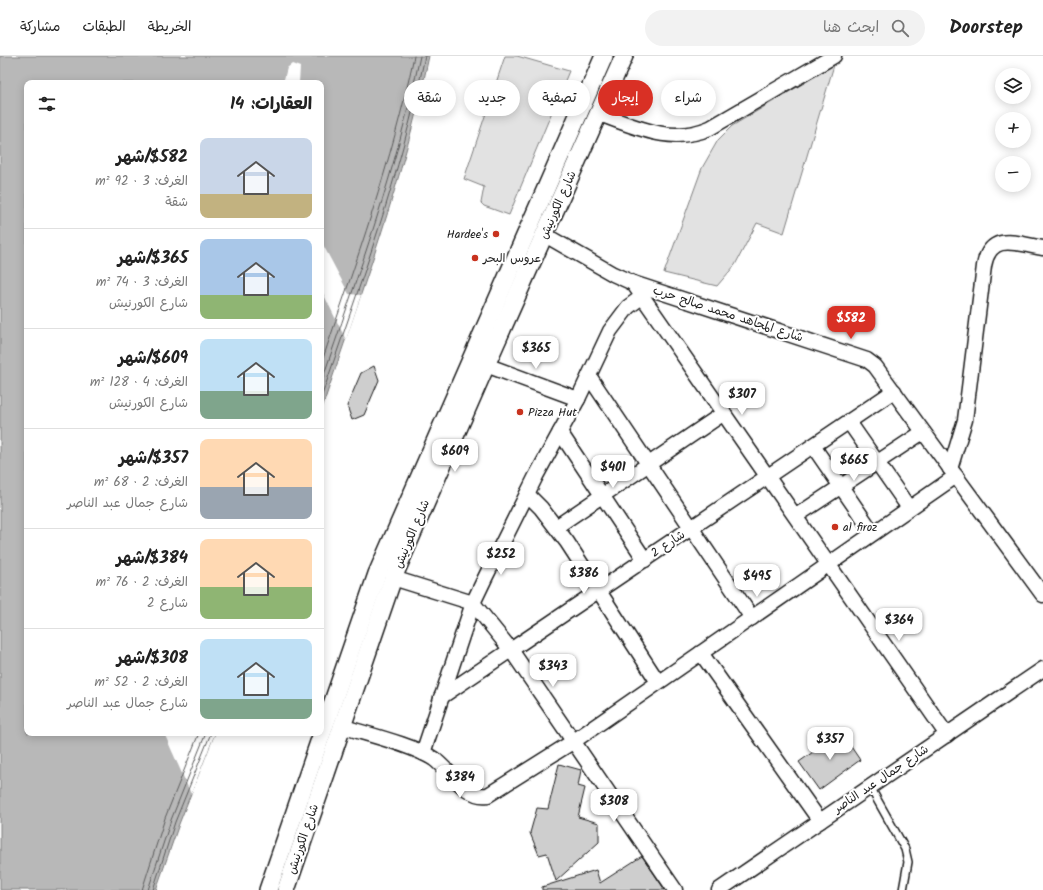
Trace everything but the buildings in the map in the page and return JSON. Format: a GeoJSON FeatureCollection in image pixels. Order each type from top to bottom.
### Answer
{"type":"FeatureCollection","features":[{"type":"Feature","properties":{"kind":"street","name":"شارع الكورنيش"},"geometry":{"type":"LineString","coordinates":[[324,728],[377,574],[604,56]]}},
{"type":"Feature","properties":{"kind":"street","name":"شارع الكورنيش"},"geometry":{"type":"LineString","coordinates":[[614,80],[624,56]]}},
{"type":"Feature","properties":{"kind":"street"},"geometry":{"type":"LineString","coordinates":[[605,116],[659,134],[685,136],[698,133],[710,128],[834,56]]}},
{"type":"Feature","properties":{"kind":"street","name":"شارع الكورنيش"},"geometry":{"type":"LineString","coordinates":[[286,890],[393,578],[486,365],[598,116]]}},
{"type":"Feature","properties":{"kind":"street","name":"شارع المجاهد محمد صالح حرب"},"geometry":{"type":"LineString","coordinates":[[545,235],[613,274],[633,282],[855,355],[875,366],[1043,595]]}},
{"type":"Feature","properties":{"kind":"street"},"geometry":{"type":"LineString","coordinates":[[341,726],[424,753],[442,766],[469,790],[483,796],[496,791],[574,741],[909,508],[953,472],[965,420],[984,266],[988,250],[993,245],[1001,242],[1043,248]]}},
{"type":"Feature","properties":{"kind":"street"},"geometry":{"type":"LineString","coordinates":[[633,282],[946,735]]}},
{"type":"Feature","properties":{"kind":"street"},"geometry":{"type":"LineString","coordinates":[[424,753],[441,697],[473,603],[527,494],[578,399],[610,331],[628,307],[643,296]]}},
{"type":"Feature","properties":{"kind":"street"},"geometry":{"type":"LineString","coordinates":[[486,365],[578,399]]}},
{"type":"Feature","properties":{"kind":"street"},"geometry":{"type":"LineString","coordinates":[[589,376],[752,618]]}},
{"type":"Feature","properties":{"kind":"street","name":"شارع 2"},"geometry":{"type":"LineString","coordinates":[[441,697],[894,391]]}},
{"type":"Feature","properties":{"kind":"street"},"geometry":{"type":"LineString","coordinates":[[556,527],[724,413]]}},
{"type":"Feature","properties":{"kind":"street"},"geometry":{"type":"LineString","coordinates":[[849,422],[909,508]]}},
{"type":"Feature","properties":{"kind":"street"},"geometry":{"type":"LineString","coordinates":[[560,432],[644,560]]}},
{"type":"Feature","properties":{"kind":"street"},"geometry":{"type":"LineString","coordinates":[[796,516],[923,432]]}},
{"type":"Feature","properties":{"kind":"street"},"geometry":{"type":"LineString","coordinates":[[813,446],[873,533]]}},
{"type":"Feature","properties":{"kind":"street"},"geometry":{"type":"LineString","coordinates":[[527,494],[541,508],[556,527],[658,682]]}},
{"type":"Feature","properties":{"kind":"street"},"geometry":{"type":"LineString","coordinates":[[393,578],[473,603],[511,650],[675,890]]}},
{"type":"Feature","properties":{"kind":"street"},"geometry":{"type":"LineString","coordinates":[[701,652],[820,821]]}},
{"type":"Feature","properties":{"kind":"street","name":"شارع جمال عبد الناصر"},"geometry":{"type":"LineString","coordinates":[[719,890],[1043,669]]}},
{"type":"Feature","properties":{"kind":"street","name":"شارع الكورنيش"},"geometry":{"type":"LineString","coordinates":[[268,890],[321,736]]}},
{"type":"Feature","properties":{"kind":"lane"},"geometry":{"type":"LineString","coordinates":[[870,787],[906,849],[908,862],[903,890]]}},
{"type":"Feature","properties":{"kind":"shaded area"},"geometry":{"type":"Polygon","coordinates":[[[505,56],[517,56],[569,71],[565,80],[528,80],[528,116],[550,116],[509,215],[484,206],[481,203],[484,187],[464,179],[485,116],[520,116],[520,80],[497,80],[505,56]]]}},
{"type":"Feature","properties":{"kind":"shaded area"},"geometry":{"type":"Polygon","coordinates":[[[834,65],[784,233],[757,223],[735,265],[717,286],[664,273],[702,168],[718,140],[732,126],[834,65]]]}},
{"type":"Feature","properties":{"kind":"water"},"geometry":{"type":"Polygon","coordinates":[[[0,56],[429,56],[424,80],[404,80],[404,116],[415,116],[381,235],[324,402],[324,80],[24,80],[24,736],[214,736],[179,824],[156,890],[0,890],[0,56]]]}},
{"type":"Feature","properties":{"kind":"pier"},"geometry":{"type":"Polygon","coordinates":[[[292,64],[300,67],[299,80],[284,80],[287,68],[292,64]]]}},
{"type":"Feature","properties":{"kind":"pier"},"geometry":{"type":"Polygon","coordinates":[[[324,247],[349,294],[361,295],[346,340],[324,295],[324,247]]]}},
{"type":"Feature","properties":{"kind":"pier"},"geometry":{"type":"Polygon","coordinates":[[[165,736],[214,736],[191,794],[165,736]]]}},
{"type":"Feature","properties":{"kind":"place","name":"Hardee's"},"geometry":{"type":"Point","coordinates":[496,234]}},
{"type":"Feature","properties":{"kind":"place","name":"عروس البحر"},"geometry":{"type":"Point","coordinates":[475,258]}},
{"type":"Feature","properties":{"kind":"place","name":"Pizza Hut"},"geometry":{"type":"Point","coordinates":[520,412]}},
{"type":"Feature","properties":{"kind":"place","name":"al firoz"},"geometry":{"type":"Point","coordinates":[835,527]}}]}
